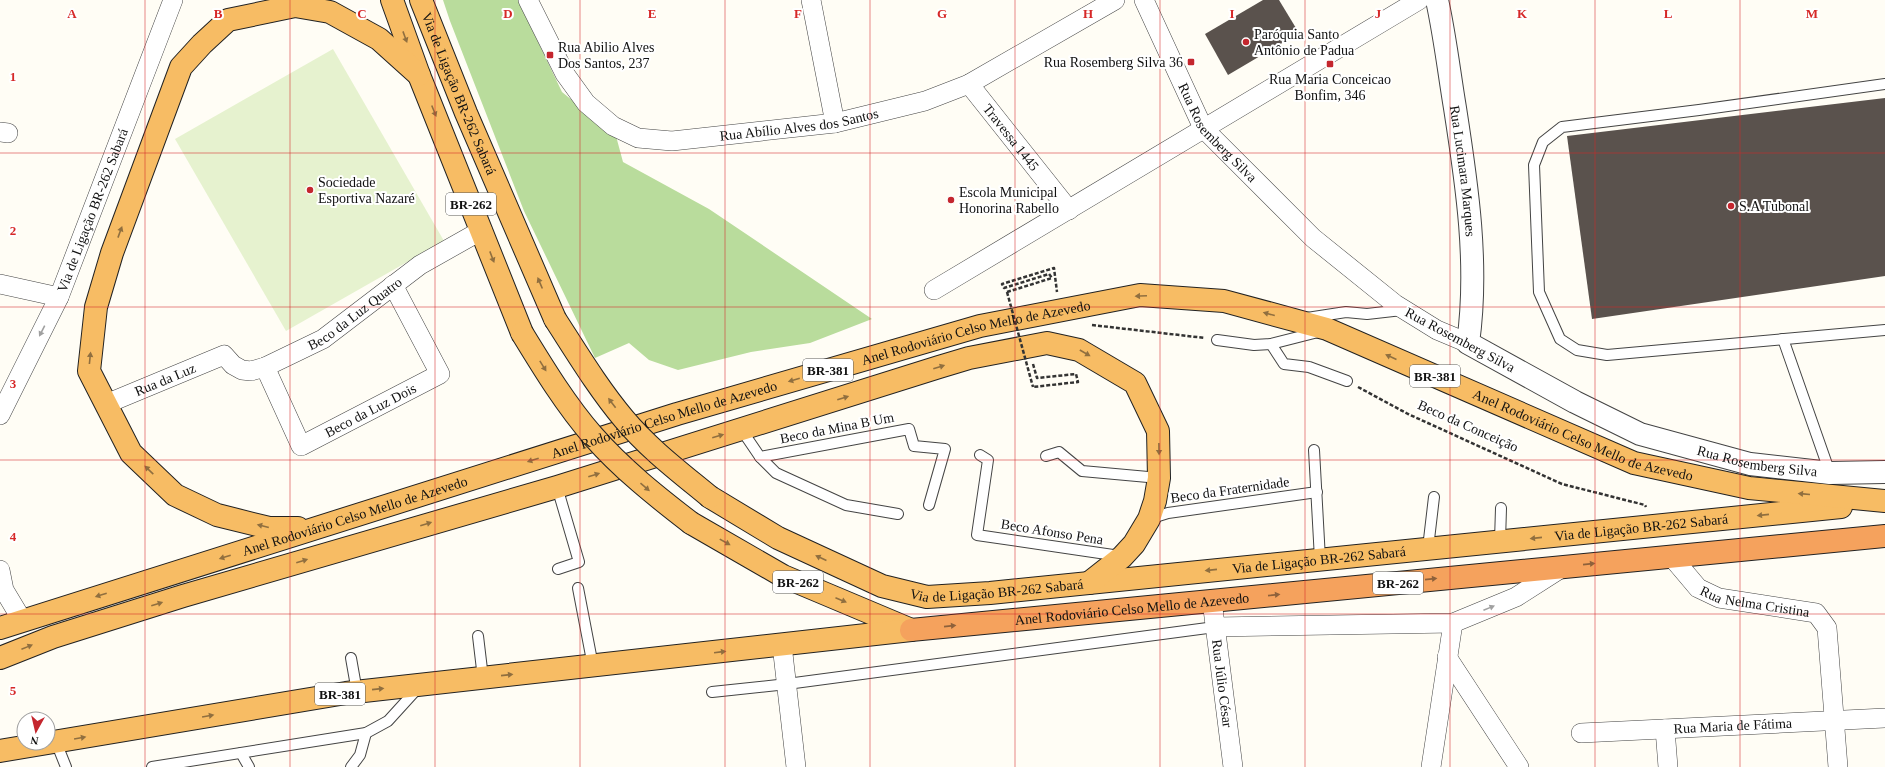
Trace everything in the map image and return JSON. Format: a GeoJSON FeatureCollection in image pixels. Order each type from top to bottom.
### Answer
{"type":"FeatureCollection","features":[{"type":"Feature","properties":{"kind":"highway","name":"Via de Ligação BR-262 Sabará"},"geometry":{"type":"LineString","coordinates":[[392,0],[419,75],[522,333],[557,388],[593,436],[644,487],[691,523],[784,576],[911,630]]}},
{"type":"Feature","properties":{"kind":"highway","name":"Via de Ligação BR-262 Sabará"},"geometry":{"type":"LineString","coordinates":[[421,0],[466,113],[555,319],[588,371],[625,420],[668,462],[710,497],[778,538],[875,583],[927,597],[990,593],[1885,502]]}},
{"type":"Feature","properties":{"kind":"highway"},"geometry":{"type":"LineString","coordinates":[[316,529],[269,528],[217,515],[175,496],[131,453],[89,371],[96,307],[112,253],[181,67],[202,44],[228,20],[295,6],[330,12],[378,39],[419,75]]}},
{"type":"Feature","properties":{"kind":"highway","name":"Anel Rodoviário Celso Mello de Azevedo"},"geometry":{"type":"LineString","coordinates":[[0,628],[685,412],[980,326],[1140,295],[1224,301],[1327,330],[1634,463],[1749,488],[1885,502]]}},
{"type":"Feature","properties":{"kind":"highway"},"geometry":{"type":"LineString","coordinates":[[0,658],[53,637],[183,596],[557,487],[969,358],[1047,342],[1079,350],[1135,383],[1158,431],[1159,478],[1149,519],[1134,544],[1122,557],[1089,583]]}},
{"type":"Feature","properties":{"kind":"highway","name":"Anel Rodoviário Celso Mello de Azevedo"},"geometry":{"type":"LineString","coordinates":[[56,742],[357,692],[911,630],[1885,536]]}},
{"type":"Feature","properties":{"kind":"highway","name":"Anel Rodoviário Celso Mello de Azevedo"},"geometry":{"type":"LineString","coordinates":[[0,750],[16,748]]}},
{"type":"Feature","properties":{"kind":"street","name":"Via de Ligação BR-262 Sabará"},"geometry":{"type":"LineString","coordinates":[[0,415],[60,297],[173,0]]}},
{"type":"Feature","properties":{"kind":"street","name":"Rua Abílio Alves dos Santos"},"geometry":{"type":"LineString","coordinates":[[528,0],[565,74],[586,103],[613,126],[638,138],[672,141],[836,123],[925,102],[968,84],[1115,0]]}},
{"type":"Feature","properties":{"kind":"street"},"geometry":{"type":"LineString","coordinates":[[811,0],[836,123]]}},
{"type":"Feature","properties":{"kind":"street","name":"Rua Rosemberg Silva"},"geometry":{"type":"LineString","coordinates":[[1144,0],[1203,128],[1313,238],[1404,310],[1437,330],[1468,343],[1575,402],[1640,434],[1750,464],[1830,473],[1885,472]]}},
{"type":"Feature","properties":{"kind":"street"},"geometry":{"type":"LineString","coordinates":[[934,290],[1419,0]]}},
{"type":"Feature","properties":{"kind":"street","name":"Rua Lucimara Marques"},"geometry":{"type":"LineString","coordinates":[[1437,0],[1464,166],[1473,279],[1468,343]]}},
{"type":"Feature","properties":{"kind":"street","name":"Travessa 1445"},"geometry":{"type":"LineString","coordinates":[[968,84],[1070,210]]}},
{"type":"Feature","properties":{"kind":"street","name":"Beco da Luz Quatro"},"geometry":{"type":"LineString","coordinates":[[224,354],[233,365],[242,370],[251,371],[265,367],[323,339],[393,285],[445,250],[482,230]]}},
{"type":"Feature","properties":{"kind":"street"},"geometry":{"type":"LineString","coordinates":[[0,284],[60,297]]}},
{"type":"Feature","properties":{"kind":"street","name":"Beco da Luz Dois"},"geometry":{"type":"LineString","coordinates":[[265,367],[301,446],[440,374],[393,285]]}},
{"type":"Feature","properties":{"kind":"street","name":"Rua da Luz"},"geometry":{"type":"LineString","coordinates":[[106,404],[224,354]]}},
{"type":"Feature","properties":{"kind":"street"},"geometry":{"type":"LineString","coordinates":[[1830,473],[1835,497]]}},
{"type":"Feature","properties":{"kind":"street","name":"Rua Nelma Cristina"},"geometry":{"type":"LineString","coordinates":[[1671,556],[1698,588],[1719,598],[1816,613],[1827,628],[1836,722],[1838,767]]}},
{"type":"Feature","properties":{"kind":"street"},"geometry":{"type":"LineString","coordinates":[[1214,627],[1453,623],[1516,597],[1562,567]]}},
{"type":"Feature","properties":{"kind":"street"},"geometry":{"type":"LineString","coordinates":[[0,570],[4,590],[22,620]]}},
{"type":"Feature","properties":{"kind":"street","name":"Rua Júlio César"},"geometry":{"type":"LineString","coordinates":[[1212,601],[1232,767]]}},
{"type":"Feature","properties":{"kind":"street"},"geometry":{"type":"LineString","coordinates":[[1431,767],[1453,623]]}},
{"type":"Feature","properties":{"kind":"street"},"geometry":{"type":"LineString","coordinates":[[782,645],[796,767]]}},
{"type":"Feature","properties":{"kind":"street"},"geometry":{"type":"LineString","coordinates":[[1447,657],[1519,767]]}},
{"type":"Feature","properties":{"kind":"street","name":"Rua Maria de Fátima"},"geometry":{"type":"LineString","coordinates":[[1581,733],[1836,722],[1885,718]]}},
{"type":"Feature","properties":{"kind":"street"},"geometry":{"type":"LineString","coordinates":[[1665,729],[1668,767]]}},
{"type":"Feature","properties":{"kind":"lane"},"geometry":{"type":"LineString","coordinates":[[1885,84],[1699,110],[1562,127],[1543,142],[1534,165],[1539,292],[1560,339],[1577,350],[1608,355],[1885,330]]}},
{"type":"Feature","properties":{"kind":"lane"},"geometry":{"type":"LineString","coordinates":[[1291,320],[1346,312],[1368,314],[1404,310]]}},
{"type":"Feature","properties":{"kind":"lane"},"geometry":{"type":"LineString","coordinates":[[1217,340],[1254,345],[1271,344],[1297,339],[1327,330]]}},
{"type":"Feature","properties":{"kind":"lane"},"geometry":{"type":"LineString","coordinates":[[1783,339],[1830,473]]}},
{"type":"Feature","properties":{"kind":"lane"},"geometry":{"type":"LineString","coordinates":[[1271,344],[1284,364],[1309,367],[1347,381]]}},
{"type":"Feature","properties":{"kind":"lane"},"geometry":{"type":"LineString","coordinates":[[741,429],[760,457],[776,473],[846,505],[898,514]]}},
{"type":"Feature","properties":{"kind":"lane","name":"Beco da Mina B Um"},"geometry":{"type":"LineString","coordinates":[[760,457],[909,429],[914,446],[945,449],[929,505]]}},
{"type":"Feature","properties":{"kind":"lane"},"geometry":{"type":"LineString","coordinates":[[1314,450],[1320,559]]}},
{"type":"Feature","properties":{"kind":"lane"},"geometry":{"type":"LineString","coordinates":[[1046,456],[1059,452],[1082,471],[1159,478]]}},
{"type":"Feature","properties":{"kind":"lane","name":"Beco Afonso Pena"},"geometry":{"type":"LineString","coordinates":[[980,455],[988,460],[977,535],[1122,557]]}},
{"type":"Feature","properties":{"kind":"lane"},"geometry":{"type":"LineString","coordinates":[[557,487],[579,562],[558,569]]}},
{"type":"Feature","properties":{"kind":"lane","name":"Beco da Fraternidade"},"geometry":{"type":"LineString","coordinates":[[1149,519],[1168,512],[1317,492]]}},
{"type":"Feature","properties":{"kind":"lane"},"geometry":{"type":"LineString","coordinates":[[1428,548],[1434,498]]}},
{"type":"Feature","properties":{"kind":"lane"},"geometry":{"type":"LineString","coordinates":[[1500,541],[1501,508]]}},
{"type":"Feature","properties":{"kind":"lane"},"geometry":{"type":"LineString","coordinates":[[578,588],[593,666]]}},
{"type":"Feature","properties":{"kind":"lane"},"geometry":{"type":"LineString","coordinates":[[712,692],[787,684],[1214,627]]}},
{"type":"Feature","properties":{"kind":"lane"},"geometry":{"type":"LineString","coordinates":[[478,636],[483,678]]}},
{"type":"Feature","properties":{"kind":"lane"},"geometry":{"type":"LineString","coordinates":[[351,658],[357,692]]}},
{"type":"Feature","properties":{"kind":"lane"},"geometry":{"type":"LineString","coordinates":[[152,767],[366,732],[388,721],[420,685]]}},
{"type":"Feature","properties":{"kind":"lane"},"geometry":{"type":"LineString","coordinates":[[351,767],[360,755],[366,732]]}},
{"type":"Feature","properties":{"kind":"lane"},"geometry":{"type":"LineString","coordinates":[[56,742],[66,767]]}},
{"type":"Feature","properties":{"kind":"lane"},"geometry":{"type":"LineString","coordinates":[[241,753],[249,767]]}},
{"type":"Feature","properties":{"kind":"path"},"geometry":{"type":"LineString","coordinates":[[1028,346],[1037,378],[1076,374],[1078,382],[1033,387],[1007,292],[1052,278],[1049,274],[1004,288],[1002,284],[1054,268],[1060,310]]}},
{"type":"Feature","properties":{"kind":"path"},"geometry":{"type":"LineString","coordinates":[[1089,324],[1217,340]]}},
{"type":"Feature","properties":{"kind":"path","name":"Beco da Conceição"},"geometry":{"type":"LineString","coordinates":[[1347,381],[1408,414],[1562,484],[1645,505],[1656,526]]}},
{"type":"Feature","properties":{"kind":"green space"},"geometry":{"type":"Polygon","coordinates":[[[443,0],[518,0],[562,92],[616,136],[623,162],[709,209],[872,319],[810,343],[751,352],[678,370],[649,360],[629,343],[595,358],[524,211],[443,0]]]}},
{"type":"Feature","properties":{"kind":"green space","name":"Sociedade Esportiva Nazaré"},"geometry":{"type":"Polygon","coordinates":[[[333,49],[444,241],[286,331],[175,139],[333,49]]]}},
{"type":"Feature","properties":{"kind":"building","name":"Paróquia Santo Antônio de Padua"},"geometry":{"type":"Polygon","coordinates":[[[1263,0],[1279,0],[1299,33],[1228,75],[1205,34],[1263,0]]]}},
{"type":"Feature","properties":{"kind":"building","name":"S.A Tubonal"},"geometry":{"type":"Polygon","coordinates":[[[1885,98],[1885,276],[1592,319],[1567,136],[1885,98]]]}},
{"type":"Feature","properties":{"kind":"place","name":"Paróquia Santo Antônio de Padua"},"geometry":{"type":"Point","coordinates":[1246,42]}},
{"type":"Feature","properties":{"kind":"place","name":"Rua Abilio Alves Dos Santos, 237"},"geometry":{"type":"Point","coordinates":[550,55]}},
{"type":"Feature","properties":{"kind":"place","name":"Rua Rosemberg Silva 36"},"geometry":{"type":"Point","coordinates":[1191,62]}},
{"type":"Feature","properties":{"kind":"place","name":"Rua Maria Conceicao Bonfim, 346"},"geometry":{"type":"Point","coordinates":[1330,64]}},
{"type":"Feature","properties":{"kind":"place","name":"Sociedade Esportiva Nazaré"},"geometry":{"type":"Point","coordinates":[310,190]}},
{"type":"Feature","properties":{"kind":"place","name":"Escola Municipal Honorina Rabello"},"geometry":{"type":"Point","coordinates":[951,200]}},
{"type":"Feature","properties":{"kind":"place","name":"S.A Tubonal"},"geometry":{"type":"Point","coordinates":[1731,206]}}]}
